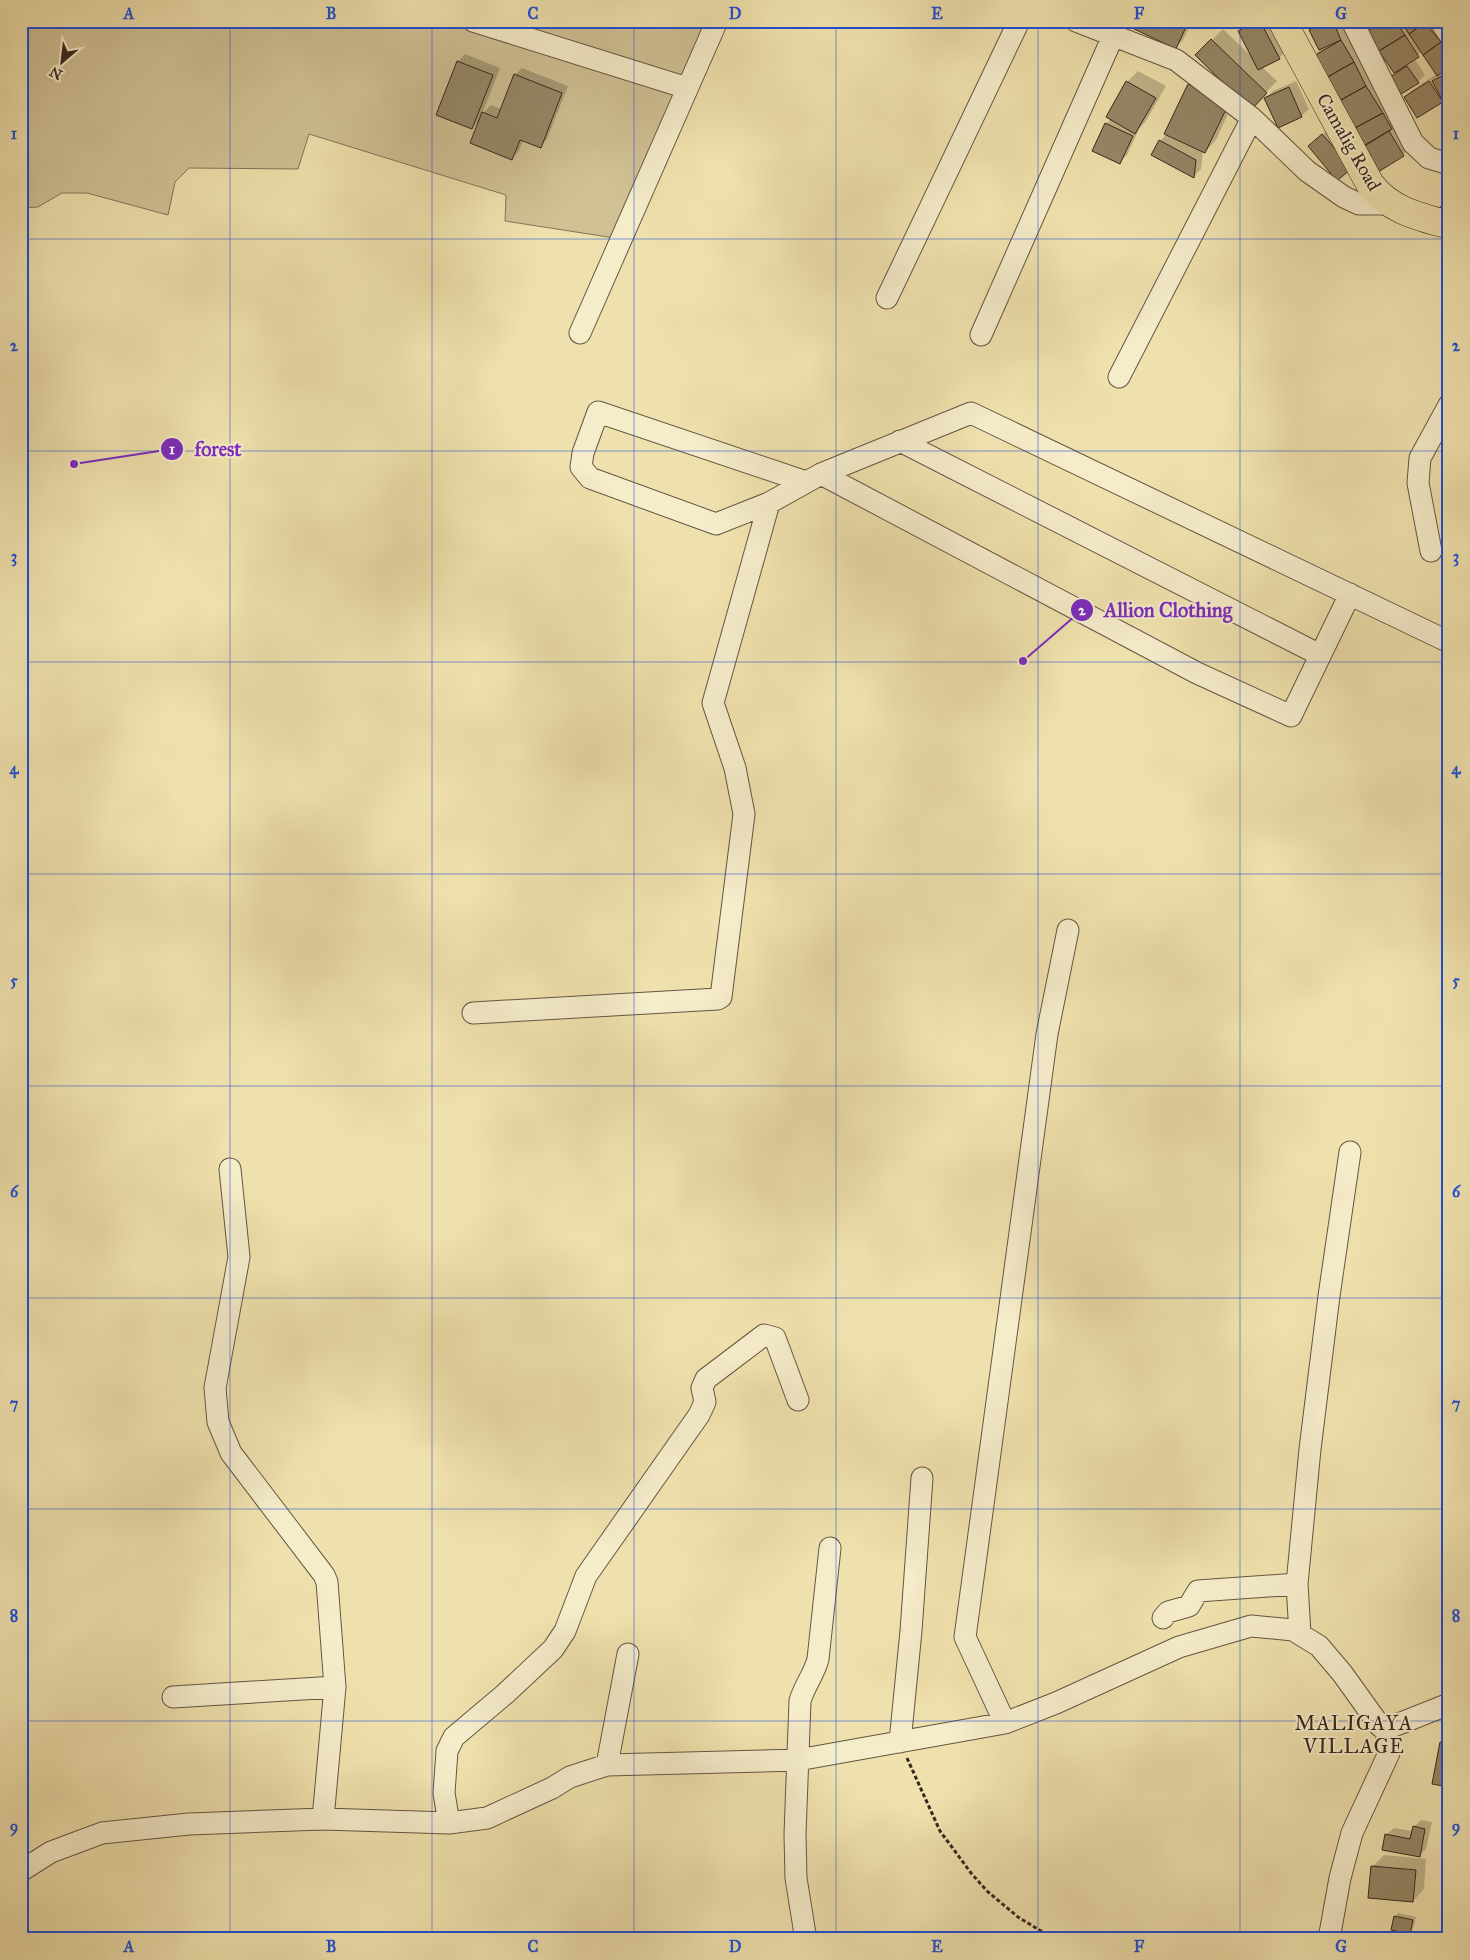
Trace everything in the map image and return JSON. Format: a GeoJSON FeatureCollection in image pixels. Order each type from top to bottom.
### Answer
{"type":"FeatureCollection","features":[{"type":"Feature","properties":{"kind":"main road","name":"Camalig Road"},"geometry":{"type":"LineString","coordinates":[[1282,21],[1370,184],[1390,204],[1416,216],[1449,225]]}},
{"type":"Feature","properties":{"kind":"street"},"geometry":{"type":"LineString","coordinates":[[473,21],[687,88]]}},
{"type":"Feature","properties":{"kind":"street"},"geometry":{"type":"LineString","coordinates":[[580,333],[716,21]]}},
{"type":"Feature","properties":{"kind":"street"},"geometry":{"type":"LineString","coordinates":[[886,298],[1019,21]]}},
{"type":"Feature","properties":{"kind":"street"},"geometry":{"type":"LineString","coordinates":[[1076,21],[1176,60],[1252,118],[1306,172],[1344,197],[1359,204],[1390,204]]}},
{"type":"Feature","properties":{"kind":"street"},"geometry":{"type":"LineString","coordinates":[[1352,21],[1413,144],[1429,158],[1449,164]]}},
{"type":"Feature","properties":{"kind":"street"},"geometry":{"type":"LineString","coordinates":[[1440,21],[1449,34]]}},
{"type":"Feature","properties":{"kind":"street"},"geometry":{"type":"LineString","coordinates":[[981,335],[1113,36]]}},
{"type":"Feature","properties":{"kind":"street"},"geometry":{"type":"LineString","coordinates":[[1119,377],[1252,118]]}},
{"type":"Feature","properties":{"kind":"street"},"geometry":{"type":"LineString","coordinates":[[1431,551],[1418,483],[1420,458],[1449,404]]}},
{"type":"Feature","properties":{"kind":"street"},"geometry":{"type":"LineString","coordinates":[[1350,594],[1291,716],[1197,673],[814,478],[598,412],[583,453],[582,467],[590,478],[716,524],[769,503],[814,478],[971,413],[1350,594],[1449,642]]}},
{"type":"Feature","properties":{"kind":"street"},"geometry":{"type":"LineString","coordinates":[[900,441],[1320,655]]}},
{"type":"Feature","properties":{"kind":"street"},"geometry":{"type":"LineString","coordinates":[[473,1012],[718,999],[721,996],[744,814],[735,768],[713,703],[769,503]]}},
{"type":"Feature","properties":{"kind":"street"},"geometry":{"type":"LineString","coordinates":[[1005,1724],[965,1637],[1048,1034],[1068,930]]}},
{"type":"Feature","properties":{"kind":"street"},"geometry":{"type":"LineString","coordinates":[[1300,1634],[1297,1584],[1310,1449],[1329,1296],[1350,1152]]}},
{"type":"Feature","properties":{"kind":"street"},"geometry":{"type":"LineString","coordinates":[[230,1169],[239,1258],[215,1388],[218,1422],[231,1453],[324,1575],[327,1582],[335,1687],[323,1819]]}},
{"type":"Feature","properties":{"kind":"street"},"geometry":{"type":"LineString","coordinates":[[449,1823],[444,1793],[447,1751],[454,1737],[505,1694],[553,1648],[565,1631],[586,1576],[698,1415],[705,1402],[702,1388],[706,1379],[764,1335],[774,1338],[798,1400]]}},
{"type":"Feature","properties":{"kind":"street"},"geometry":{"type":"LineString","coordinates":[[900,1742],[911,1631],[922,1478]]}},
{"type":"Feature","properties":{"kind":"street"},"geometry":{"type":"LineString","coordinates":[[808,1939],[805,1934],[796,1878],[795,1834],[800,1701],[802,1692],[815,1671],[818,1659],[830,1548]]}},
{"type":"Feature","properties":{"kind":"street"},"geometry":{"type":"LineString","coordinates":[[1163,1618],[1168,1612],[1189,1606],[1198,1591],[1297,1584]]}},
{"type":"Feature","properties":{"kind":"street"},"geometry":{"type":"LineString","coordinates":[[21,1871],[51,1852],[102,1833],[189,1824],[323,1819],[449,1823],[487,1818],[552,1788],[570,1777],[607,1765],[798,1760],[1005,1724],[1179,1647],[1251,1626],[1293,1630],[1319,1646],[1342,1672],[1380,1726],[1386,1729],[1449,1704]]}},
{"type":"Feature","properties":{"kind":"street"},"geometry":{"type":"LineString","coordinates":[[607,1765],[628,1654]]}},
{"type":"Feature","properties":{"kind":"street"},"geometry":{"type":"LineString","coordinates":[[173,1697],[335,1687]]}},
{"type":"Feature","properties":{"kind":"street"},"geometry":{"type":"LineString","coordinates":[[1329,1939],[1340,1878],[1352,1833],[1389,1753],[1386,1729]]}},
{"type":"Feature","properties":{"kind":"path"},"geometry":{"type":"LineString","coordinates":[[900,1742],[940,1831],[971,1873],[987,1891],[1018,1917],[1054,1939]]}},
{"type":"Feature","properties":{"kind":"shaded area"},"geometry":{"type":"Polygon","coordinates":[[[21,21],[714,21],[621,239],[505,221],[506,195],[309,134],[298,169],[189,168],[175,182],[168,215],[87,193],[62,193],[38,207],[21,208],[21,21]]]}},
{"type":"Feature","properties":{"kind":"building"},"geometry":{"type":"Polygon","coordinates":[[[1131,21],[1170,21],[1185,29],[1176,49],[1128,26],[1131,21]]]}},
{"type":"Feature","properties":{"kind":"building"},"geometry":{"type":"Polygon","coordinates":[[[1260,21],[1280,59],[1258,70],[1238,31],[1260,21]]]}},
{"type":"Feature","properties":{"kind":"building"},"geometry":{"type":"Polygon","coordinates":[[[1326,21],[1333,21],[1341,40],[1319,50],[1309,30],[1326,21]]]}},
{"type":"Feature","properties":{"kind":"building"},"geometry":{"type":"Polygon","coordinates":[[[1367,21],[1380,21],[1371,27],[1367,21]]]}},
{"type":"Feature","properties":{"kind":"building"},"geometry":{"type":"Polygon","coordinates":[[[1380,21],[1395,21],[1405,35],[1374,54],[1365,34],[1380,21]]]}},
{"type":"Feature","properties":{"kind":"building"},"geometry":{"type":"Polygon","coordinates":[[[1401,21],[1424,21],[1425,23],[1409,34],[1401,21]]]}},
{"type":"Feature","properties":{"kind":"building"},"geometry":{"type":"Polygon","coordinates":[[[1425,23],[1441,42],[1423,55],[1409,34],[1425,23]]]}},
{"type":"Feature","properties":{"kind":"building"},"geometry":{"type":"Polygon","coordinates":[[[1405,35],[1419,57],[1394,73],[1379,51],[1405,35]]]}},
{"type":"Feature","properties":{"kind":"building"},"geometry":{"type":"Polygon","coordinates":[[[1211,39],[1267,93],[1251,110],[1195,55],[1211,39]]]}},
{"type":"Feature","properties":{"kind":"building"},"geometry":{"type":"Polygon","coordinates":[[[1341,40],[1354,62],[1324,79],[1312,57],[1341,40]]]}},
{"type":"Feature","properties":{"kind":"building"},"geometry":{"type":"Polygon","coordinates":[[[1441,42],[1449,52],[1449,68],[1437,76],[1423,55],[1441,42]]]}},
{"type":"Feature","properties":{"kind":"building"},"geometry":{"type":"Polygon","coordinates":[[[457,61],[493,75],[472,129],[436,115],[457,61]]]}},
{"type":"Feature","properties":{"kind":"building"},"geometry":{"type":"Polygon","coordinates":[[[1354,62],[1366,86],[1339,101],[1324,79],[1354,62]]]}},
{"type":"Feature","properties":{"kind":"building"},"geometry":{"type":"Polygon","coordinates":[[[1407,66],[1419,83],[1401,94],[1390,77],[1407,66]]]}},
{"type":"Feature","properties":{"kind":"building"},"geometry":{"type":"Polygon","coordinates":[[[1449,72],[1449,98],[1443,101],[1432,81],[1449,72]]]}},
{"type":"Feature","properties":{"kind":"building"},"geometry":{"type":"Polygon","coordinates":[[[514,74],[562,93],[541,148],[520,140],[512,160],[470,143],[482,112],[497,118],[514,74]]]}},
{"type":"Feature","properties":{"kind":"building"},"geometry":{"type":"Polygon","coordinates":[[[1126,81],[1156,98],[1135,134],[1106,117],[1126,81]]]}},
{"type":"Feature","properties":{"kind":"building"},"geometry":{"type":"Polygon","coordinates":[[[1429,81],[1443,102],[1417,118],[1404,97],[1429,81]]]}},
{"type":"Feature","properties":{"kind":"building"},"geometry":{"type":"Polygon","coordinates":[[[1188,84],[1229,103],[1205,153],[1164,134],[1188,84]]]}},
{"type":"Feature","properties":{"kind":"building"},"geometry":{"type":"Polygon","coordinates":[[[1366,86],[1383,113],[1353,129],[1339,101],[1366,86]]]}},
{"type":"Feature","properties":{"kind":"building"},"geometry":{"type":"Polygon","coordinates":[[[1289,87],[1302,117],[1278,128],[1264,98],[1289,87]]]}},
{"type":"Feature","properties":{"kind":"building"},"geometry":{"type":"Polygon","coordinates":[[[1383,113],[1392,129],[1363,146],[1353,129],[1383,113]]]}},
{"type":"Feature","properties":{"kind":"building"},"geometry":{"type":"Polygon","coordinates":[[[1105,123],[1133,136],[1120,164],[1092,151],[1105,123]]]}},
{"type":"Feature","properties":{"kind":"building"},"geometry":{"type":"Polygon","coordinates":[[[1389,131],[1404,156],[1378,172],[1363,147],[1389,131]]]}},
{"type":"Feature","properties":{"kind":"building"},"geometry":{"type":"Polygon","coordinates":[[[1322,134],[1352,168],[1337,181],[1308,146],[1322,134]]]}},
{"type":"Feature","properties":{"kind":"building"},"geometry":{"type":"Polygon","coordinates":[[[1159,140],[1196,160],[1194,178],[1151,155],[1159,140]]]}},
{"type":"Feature","properties":{"kind":"building"},"geometry":{"type":"Polygon","coordinates":[[[1449,185],[1449,215],[1439,212],[1449,185]]]}},
{"type":"Feature","properties":{"kind":"building"},"geometry":{"type":"Polygon","coordinates":[[[1440,1742],[1449,1744],[1449,1787],[1432,1784],[1440,1742]]]}},
{"type":"Feature","properties":{"kind":"building"},"geometry":{"type":"Polygon","coordinates":[[[1413,1826],[1425,1829],[1420,1857],[1382,1850],[1385,1834],[1410,1839],[1413,1826]]]}},
{"type":"Feature","properties":{"kind":"building"},"geometry":{"type":"Polygon","coordinates":[[[1371,1866],[1416,1870],[1413,1902],[1368,1898],[1371,1866]]]}},
{"type":"Feature","properties":{"kind":"building"},"geometry":{"type":"Polygon","coordinates":[[[1394,1916],[1413,1920],[1410,1934],[1391,1930],[1394,1916]]]}},
{"type":"Feature","properties":{"kind":"place","name":"forest"},"geometry":{"type":"Point","coordinates":[74,464]}},
{"type":"Feature","properties":{"kind":"place","name":"Allion Clothing"},"geometry":{"type":"Point","coordinates":[1023,661]}},
{"type":"Feature","properties":{"kind":"district","name":"MALIGAYA VILLAGE"},"geometry":{"type":"Point","coordinates":[1354,1734]}}]}
